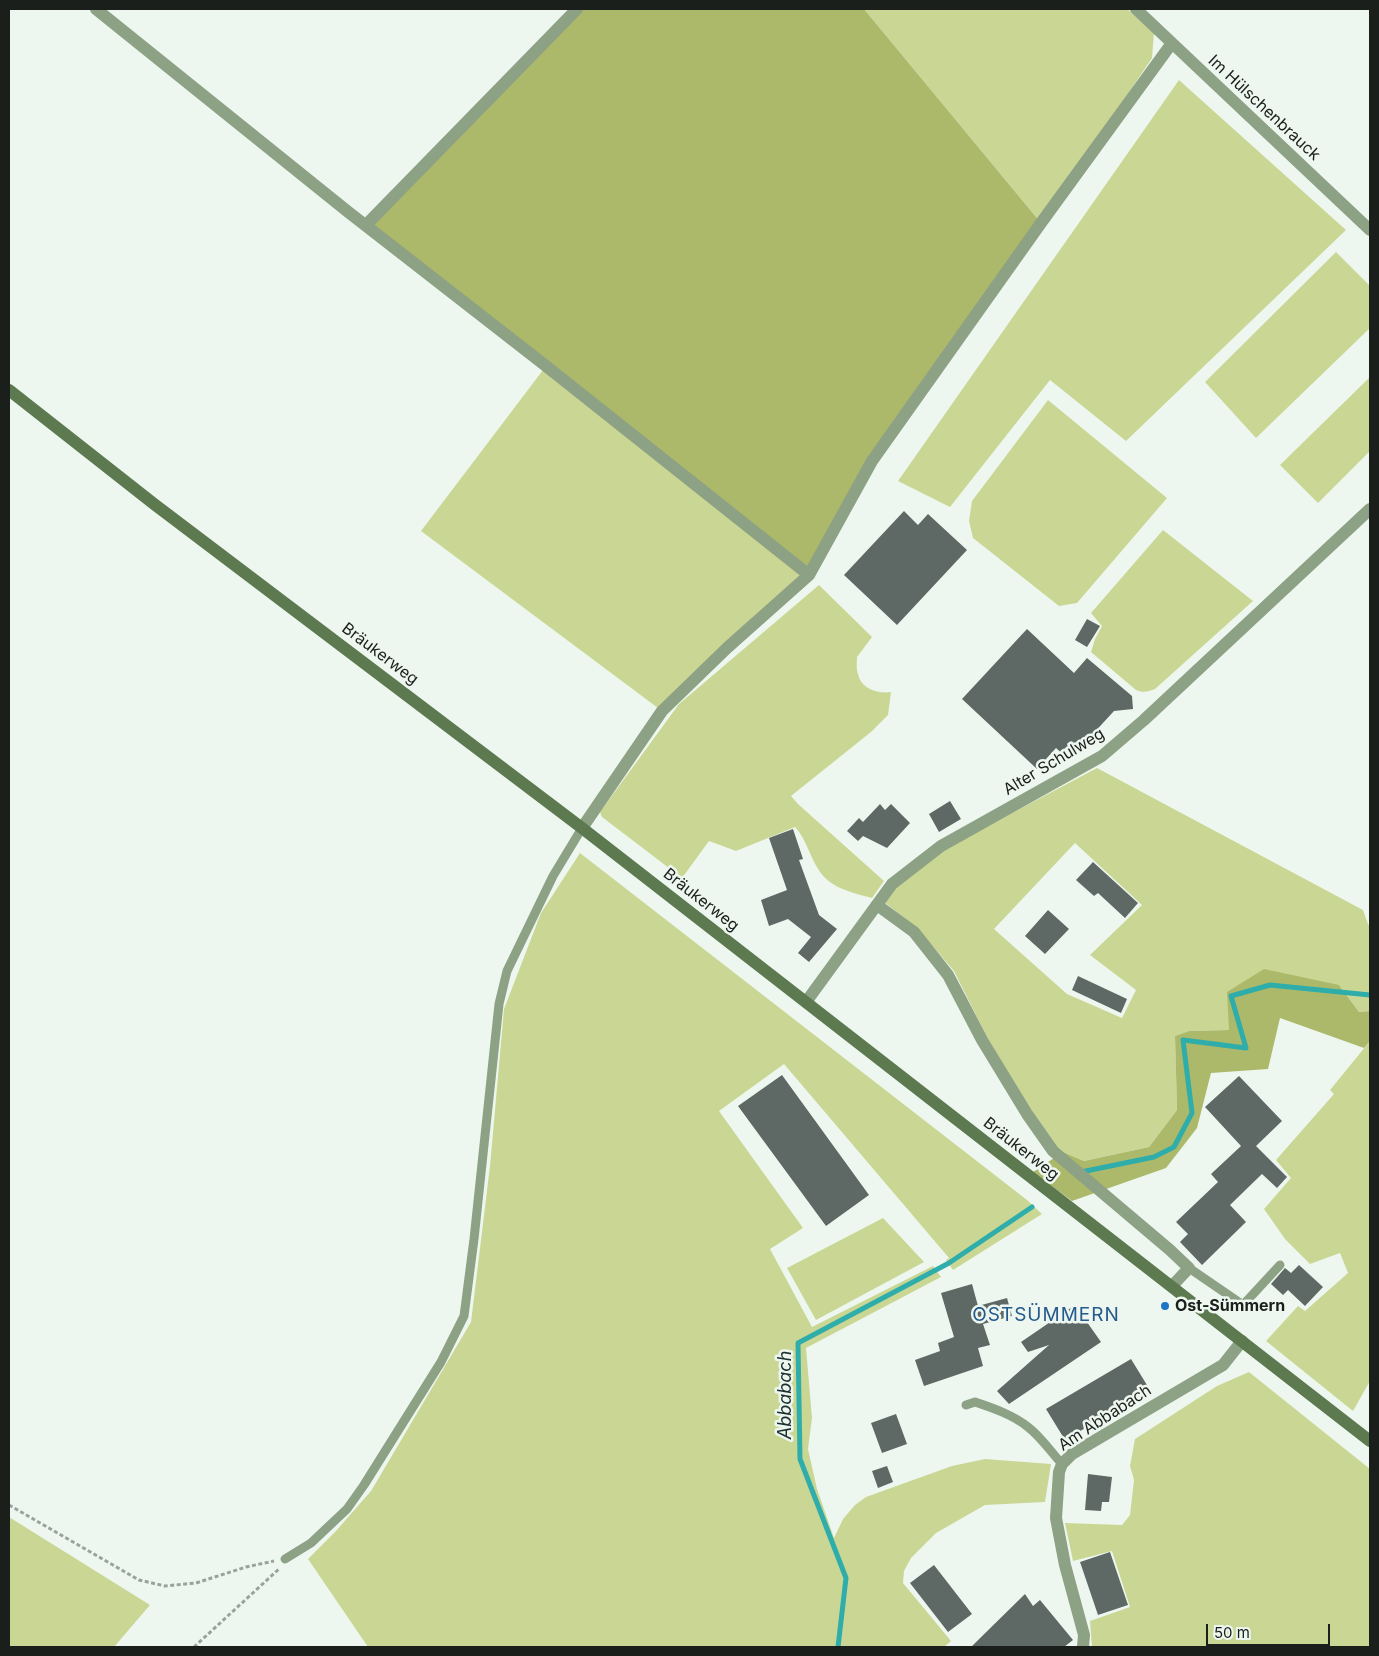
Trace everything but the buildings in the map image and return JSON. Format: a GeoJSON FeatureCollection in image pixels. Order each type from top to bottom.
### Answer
{"type":"FeatureCollection","features":[{"type":"Feature","properties":{"kind":"main road","name":"Bräukerweg"},"geometry":{"type":"LineString","coordinates":[[9,390],[154,504],[582,828],[1370,1441]]}},
{"type":"Feature","properties":{"kind":"street"},"geometry":{"type":"LineString","coordinates":[[96,9],[346,212],[366,225],[809,575]]}},
{"type":"Feature","properties":{"kind":"street"},"geometry":{"type":"LineString","coordinates":[[366,225],[578,9]]}},
{"type":"Feature","properties":{"kind":"street","name":"Im Hülschenbrauck"},"geometry":{"type":"LineString","coordinates":[[1136,9],[1370,230]]}},
{"type":"Feature","properties":{"kind":"street"},"geometry":{"type":"LineString","coordinates":[[582,828],[662,711],[727,648],[809,575],[872,461],[1172,43]]}},
{"type":"Feature","properties":{"kind":"street","name":"Alter Schulweg"},"geometry":{"type":"LineString","coordinates":[[806,1002],[892,884],[941,846],[1102,756],[1144,720],[1370,509]]}},
{"type":"Feature","properties":{"kind":"street"},"geometry":{"type":"LineString","coordinates":[[877,904],[914,932],[948,975],[987,1049],[1026,1114],[1053,1151],[1189,1268],[1172,1286]]}},
{"type":"Feature","properties":{"kind":"street","name":"Am Abbabach"},"geometry":{"type":"LineString","coordinates":[[1083,1647],[1084,1635],[1065,1565],[1056,1518],[1057,1481],[1062,1464],[1072,1454],[1222,1365],[1242,1341]]}},
{"type":"Feature","properties":{"kind":"lane"},"geometry":{"type":"LineString","coordinates":[[285,1559],[311,1543],[347,1509],[441,1362],[464,1316],[501,996],[507,971],[553,876],[582,828]]}},
{"type":"Feature","properties":{"kind":"lane"},"geometry":{"type":"LineString","coordinates":[[1189,1268],[1243,1305],[1280,1265]]}},
{"type":"Feature","properties":{"kind":"lane"},"geometry":{"type":"LineString","coordinates":[[966,1405],[975,1402],[1017,1420],[1028,1427],[1062,1464]]}},
{"type":"Feature","properties":{"kind":"path"},"geometry":{"type":"LineString","coordinates":[[9,1505],[139,1580],[165,1586],[196,1583],[246,1567],[285,1559]]}},
{"type":"Feature","properties":{"kind":"path"},"geometry":{"type":"LineString","coordinates":[[194,1647],[278,1571]]}},
{"type":"Feature","properties":{"kind":"green space"},"geometry":{"type":"Polygon","coordinates":[[[577,9],[864,9],[1041,223],[872,461],[809,575],[366,225],[577,9]]]}},
{"type":"Feature","properties":{"kind":"green space"},"geometry":{"type":"Polygon","coordinates":[[[864,9],[1127,9],[1154,33],[1152,58],[1041,223],[864,9]]]}},
{"type":"Feature","properties":{"kind":"green space"},"geometry":{"type":"Polygon","coordinates":[[[1179,80],[1346,230],[1126,441],[1050,380],[950,507],[898,481],[1179,80]]]}},
{"type":"Feature","properties":{"kind":"green space"},"geometry":{"type":"Polygon","coordinates":[[[1336,252],[1370,286],[1370,328],[1256,438],[1205,382],[1336,252]]]}},
{"type":"Feature","properties":{"kind":"green space"},"geometry":{"type":"Polygon","coordinates":[[[546,366],[809,575],[662,711],[421,531],[546,366]]]}},
{"type":"Feature","properties":{"kind":"green space"},"geometry":{"type":"Polygon","coordinates":[[[1370,377],[1370,451],[1318,503],[1280,465],[1370,377]]]}},
{"type":"Feature","properties":{"kind":"green space"},"geometry":{"type":"Polygon","coordinates":[[[1048,400],[1167,498],[1077,603],[1059,606],[973,538],[969,521],[972,501],[1048,400]]]}},
{"type":"Feature","properties":{"kind":"green space"},"geometry":{"type":"Polygon","coordinates":[[[1163,530],[1253,601],[1155,689],[1141,692],[1136,690],[1091,652],[1102,626],[1091,613],[1163,530]]]}},
{"type":"Feature","properties":{"kind":"green space"},"geometry":{"type":"Polygon","coordinates":[[[819,585],[872,637],[857,657],[857,672],[866,687],[881,692],[891,692],[888,715],[871,732],[791,796],[884,881],[872,898],[851,892],[831,883],[820,872],[803,838],[795,827],[736,851],[709,841],[682,878],[602,817],[600,812],[679,704],[819,585]]]}},
{"type":"Feature","properties":{"kind":"green space"},"geometry":{"type":"Polygon","coordinates":[[[1097,768],[1363,910],[1370,927],[1370,1011],[1359,1012],[1339,985],[1229,1030],[1189,1031],[1175,1036],[1177,1110],[1149,1147],[1084,1161],[1055,1147],[1031,1112],[986,1035],[954,971],[917,928],[884,902],[897,886],[944,849],[1097,768]],[[1075,843],[994,929],[1067,994],[1122,1018],[1136,990],[1090,955],[1142,905],[1075,843]]]}},
{"type":"Feature","properties":{"kind":"green space"},"geometry":{"type":"Polygon","coordinates":[[[580,853],[1027,1200],[1042,1214],[953,1270],[946,1260],[949,1258],[784,1064],[719,1111],[803,1228],[770,1249],[812,1327],[933,1266],[941,1277],[806,1348],[812,1418],[808,1449],[817,1489],[834,1538],[843,1519],[855,1505],[866,1497],[952,1466],[985,1459],[1051,1464],[1045,1502],[985,1505],[936,1533],[911,1558],[904,1571],[903,1583],[951,1641],[944,1647],[368,1647],[308,1559],[371,1491],[471,1322],[490,1166],[504,1009],[541,913],[580,853]]]}},
{"type":"Feature","properties":{"kind":"green space"},"geometry":{"type":"Polygon","coordinates":[[[1264,969],[1339,985],[1359,1012],[1370,1011],[1370,1041],[1364,1048],[1280,1018],[1268,1069],[1211,1073],[1197,1128],[1166,1168],[1072,1201],[1033,1172],[1063,1152],[1084,1161],[1149,1147],[1177,1110],[1175,1036],[1189,1031],[1229,1030],[1227,992],[1264,969]]]}},
{"type":"Feature","properties":{"kind":"green space"},"geometry":{"type":"Polygon","coordinates":[[[1370,1041],[1370,1381],[1353,1411],[1266,1341],[1298,1306],[1305,1311],[1348,1273],[1340,1253],[1310,1264],[1285,1239],[1264,1209],[1291,1178],[1276,1160],[1334,1094],[1330,1090],[1370,1041]]]}},
{"type":"Feature","properties":{"kind":"green space"},"geometry":{"type":"Polygon","coordinates":[[[883,1218],[924,1262],[816,1320],[787,1268],[883,1218]]]}},
{"type":"Feature","properties":{"kind":"green space"},"geometry":{"type":"Polygon","coordinates":[[[1249,1372],[1370,1469],[1370,1647],[1092,1647],[1090,1621],[1130,1607],[1112,1551],[1073,1561],[1065,1523],[1122,1525],[1130,1515],[1134,1480],[1130,1466],[1135,1439],[1217,1386],[1249,1372]]]}},
{"type":"Feature","properties":{"kind":"green space"},"geometry":{"type":"Polygon","coordinates":[[[9,1517],[150,1605],[114,1647],[9,1647],[9,1517]]]}},
{"type":"Feature","properties":{"kind":"waterway","name":"Abbabach"},"geometry":{"type":"LineString","coordinates":[[1086,1171],[1154,1157],[1174,1147],[1192,1113],[1183,1040],[1246,1048],[1231,996],[1270,985],[1370,995]]}},
{"type":"Feature","properties":{"kind":"waterway","name":"Abbabach"},"geometry":{"type":"LineString","coordinates":[[838,1647],[846,1578],[800,1459],[798,1343],[949,1263],[1032,1207]]}},
{"type":"Feature","properties":{"kind":"place","name":"Ost-Sümmern"},"geometry":{"type":"Point","coordinates":[1165,1306]}},
{"type":"Feature","properties":{"kind":"district","name":"OSTSÜMMERN"},"geometry":{"type":"Point","coordinates":[1046,1315]}}]}
